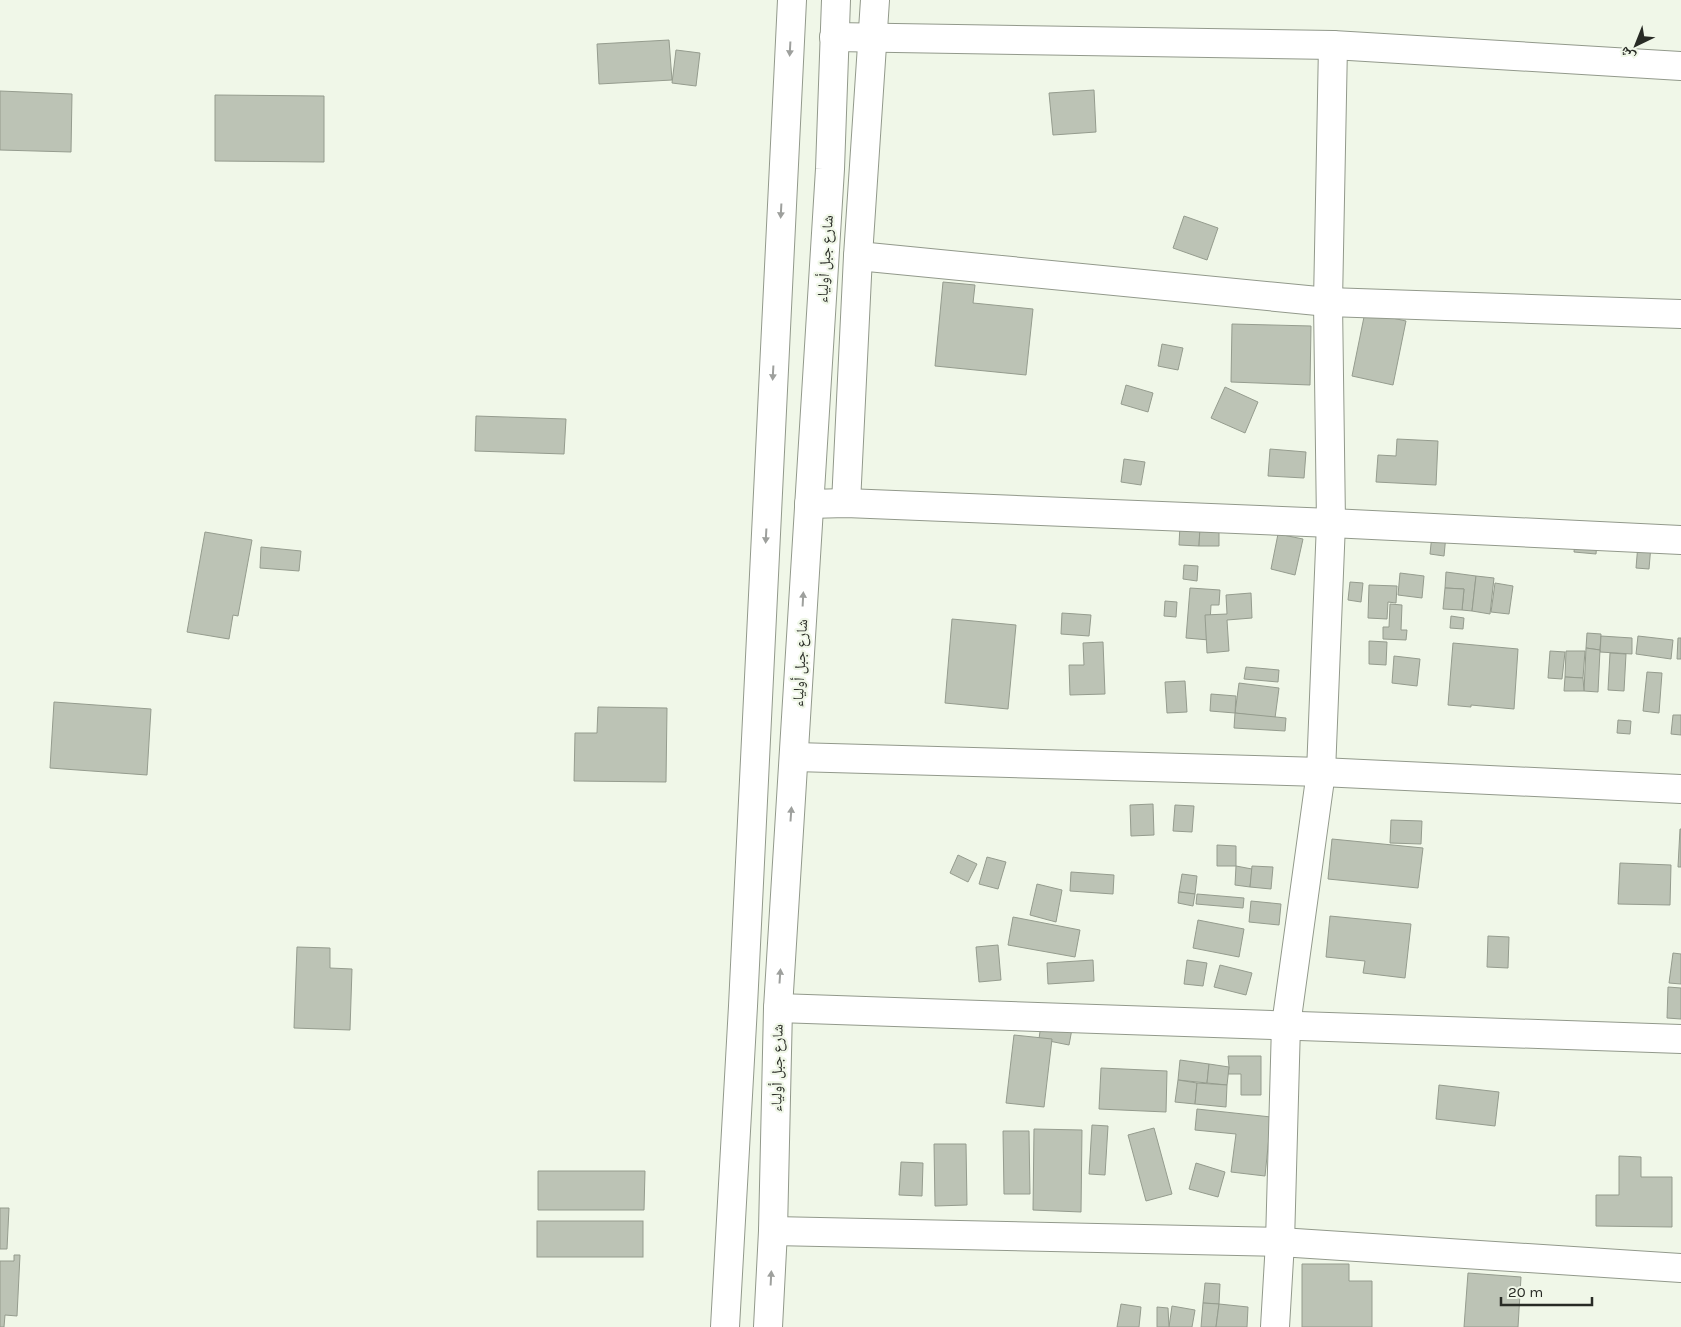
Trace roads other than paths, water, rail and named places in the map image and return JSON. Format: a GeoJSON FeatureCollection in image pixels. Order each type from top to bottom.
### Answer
{"type":"FeatureCollection","features":[{"type":"Feature","properties":{"kind":"street"},"geometry":{"type":"LineString","coordinates":[[725,1327],[743,1006],[792,0]]}},
{"type":"Feature","properties":{"kind":"street","name":"شارع جبل أولياء"},"geometry":{"type":"LineString","coordinates":[[768,1327],[773,1231],[778,1008],[830,178],[836,0]]}},
{"type":"Feature","properties":{"kind":"street"},"geometry":{"type":"LineString","coordinates":[[846,503],[858,256],[875,0]]}},
{"type":"Feature","properties":{"kind":"street"},"geometry":{"type":"LineString","coordinates":[[834,37],[1333,45],[1681,66]]}},
{"type":"Feature","properties":{"kind":"street"},"geometry":{"type":"LineString","coordinates":[[1275,1327],[1280,1242],[1286,1025],[1321,772],[1331,523],[1328,302],[1333,45]]}},
{"type":"Feature","properties":{"kind":"street"},"geometry":{"type":"LineString","coordinates":[[858,256],[1328,302],[1681,314]]}},
{"type":"Feature","properties":{"kind":"street"},"geometry":{"type":"LineString","coordinates":[[809,504],[846,503],[1331,523],[1681,540]]}},
{"type":"Feature","properties":{"kind":"street"},"geometry":{"type":"LineString","coordinates":[[794,757],[1321,772],[1681,789]]}},
{"type":"Feature","properties":{"kind":"street"},"geometry":{"type":"LineString","coordinates":[[778,1008],[1681,1039]]}},
{"type":"Feature","properties":{"kind":"street"},"geometry":{"type":"LineString","coordinates":[[773,1231],[1280,1242],[1681,1268]]}}]}
